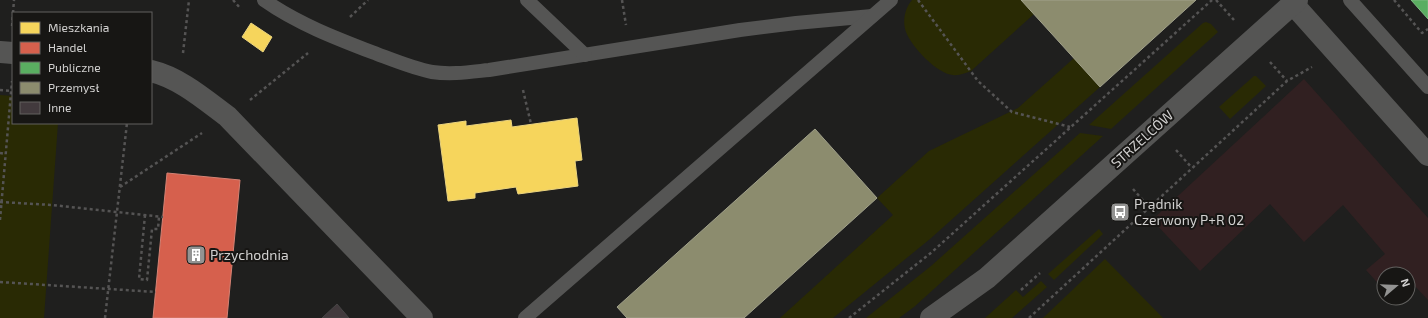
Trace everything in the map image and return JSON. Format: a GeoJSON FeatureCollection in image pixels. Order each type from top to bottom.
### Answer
{"type":"FeatureCollection","features":[{"type":"Feature","properties":{"kind":"street"},"geometry":{"type":"LineString","coordinates":[[1295,2],[1428,155]]}},
{"type":"Feature","properties":{"kind":"street","name":"STRZELCÓW"},"geometry":{"type":"LineString","coordinates":[[931,318],[987,278],[1295,2]]}},
{"type":"Feature","properties":{"kind":"street"},"geometry":{"type":"LineString","coordinates":[[0,52],[12,53]]}},
{"type":"Feature","properties":{"kind":"street"},"geometry":{"type":"LineString","coordinates":[[152,71],[192,90],[228,116],[422,318]]}},
{"type":"Feature","properties":{"kind":"street","name":"STRZELCÓW"},"geometry":{"type":"LineString","coordinates":[[954,318],[987,278]]}},
{"type":"Feature","properties":{"kind":"lane"},"geometry":{"type":"LineString","coordinates":[[264,0],[305,25],[390,59],[431,72],[457,74],[518,66],[740,30],[872,16]]}},
{"type":"Feature","properties":{"kind":"lane"},"geometry":{"type":"LineString","coordinates":[[527,0],[585,55]]}},
{"type":"Feature","properties":{"kind":"lane"},"geometry":{"type":"LineString","coordinates":[[525,318],[890,0]]}},
{"type":"Feature","properties":{"kind":"lane"},"geometry":{"type":"LineString","coordinates":[[1350,0],[1428,87]]}},
{"type":"Feature","properties":{"kind":"lane"},"geometry":{"type":"LineString","coordinates":[[1413,70],[1428,76]]}},
{"type":"Feature","properties":{"kind":"path"},"geometry":{"type":"LineString","coordinates":[[13,12],[14,0]]}},
{"type":"Feature","properties":{"kind":"path"},"geometry":{"type":"LineString","coordinates":[[183,55],[189,0]]}},
{"type":"Feature","properties":{"kind":"path"},"geometry":{"type":"LineString","coordinates":[[918,0],[978,81],[1012,112],[1070,127]]}},
{"type":"Feature","properties":{"kind":"path"},"geometry":{"type":"LineString","coordinates":[[850,318],[932,252],[1212,0]]}},
{"type":"Feature","properties":{"kind":"path"},"geometry":{"type":"LineString","coordinates":[[1216,0],[1236,22]]}},
{"type":"Feature","properties":{"kind":"path"},"geometry":{"type":"LineString","coordinates":[[1394,0],[1422,33],[1428,29]]}},
{"type":"Feature","properties":{"kind":"path"},"geometry":{"type":"LineString","coordinates":[[249,101],[309,52]]}},
{"type":"Feature","properties":{"kind":"path"},"geometry":{"type":"LineString","coordinates":[[1268,59],[1287,81]]}},
{"type":"Feature","properties":{"kind":"path"},"geometry":{"type":"LineString","coordinates":[[518,66],[531,124]]}},
{"type":"Feature","properties":{"kind":"path"},"geometry":{"type":"LineString","coordinates":[[1028,318],[1287,81],[1314,66]]}},
{"type":"Feature","properties":{"kind":"path"},"geometry":{"type":"LineString","coordinates":[[0,220],[12,78]]}},
{"type":"Feature","properties":{"kind":"path"},"geometry":{"type":"LineString","coordinates":[[0,90],[12,91]]}},
{"type":"Feature","properties":{"kind":"path"},"geometry":{"type":"LineString","coordinates":[[105,318],[126,124]]}},
{"type":"Feature","properties":{"kind":"path"},"geometry":{"type":"LineString","coordinates":[[120,187],[203,132]]}},
{"type":"Feature","properties":{"kind":"path"},"geometry":{"type":"LineString","coordinates":[[1176,150],[1192,168]]}},
{"type":"Feature","properties":{"kind":"path"},"geometry":{"type":"LineString","coordinates":[[0,153],[5,154]]}},
{"type":"Feature","properties":{"kind":"path"},"geometry":{"type":"LineString","coordinates":[[1133,189],[1149,207]]}},
{"type":"Feature","properties":{"kind":"path"},"geometry":{"type":"LineString","coordinates":[[1,202],[52,205],[117,213],[145,215],[161,217],[158,229],[152,229],[147,280],[139,279],[145,215]]}},
{"type":"Feature","properties":{"kind":"path"},"geometry":{"type":"LineString","coordinates":[[1021,290],[1040,273]]}},
{"type":"Feature","properties":{"kind":"path"},"geometry":{"type":"LineString","coordinates":[[0,282],[156,292]]}},
{"type":"Feature","properties":{"kind":"shaded area"},"geometry":{"type":"Polygon","coordinates":[[[912,0],[1021,0],[1034,14],[971,71],[960,75],[953,75],[932,65],[909,38],[906,32],[904,19],[906,11],[912,0]]]}},
{"type":"Feature","properties":{"kind":"shaded area"},"geometry":{"type":"Polygon","coordinates":[[[1206,22],[1211,24],[1218,32],[1111,129],[1089,125],[1203,23],[1206,22]]]}},
{"type":"Feature","properties":{"kind":"shaded area"},"geometry":{"type":"Polygon","coordinates":[[[1074,58],[1100,87],[930,239],[833,318],[780,318],[893,215],[877,198],[929,151],[1018,108],[1074,58]]]}},
{"type":"Feature","properties":{"kind":"shaded area"},"geometry":{"type":"Polygon","coordinates":[[[1254,76],[1256,76],[1266,86],[1230,119],[1219,107],[1254,76]]]}},
{"type":"Feature","properties":{"kind":"shaded area"},"geometry":{"type":"Polygon","coordinates":[[[1304,79],[1428,218],[1428,300],[1416,287],[1416,266],[1376,266],[1376,281],[1366,270],[1385,254],[1343,205],[1304,242],[1270,204],[1200,271],[1152,220],[1304,79]]]}},
{"type":"Feature","properties":{"kind":"shaded area"},"geometry":{"type":"Polygon","coordinates":[[[0,95],[12,96],[12,124],[58,124],[44,318],[0,318],[0,95]]]}},
{"type":"Feature","properties":{"kind":"shaded area"},"geometry":{"type":"Polygon","coordinates":[[[1080,133],[1103,136],[914,307],[899,318],[866,318],[931,266],[1080,133]]]}},
{"type":"Feature","properties":{"kind":"shaded area"},"geometry":{"type":"Polygon","coordinates":[[[1099,229],[1103,234],[1054,280],[1048,274],[1099,229]]]}},
{"type":"Feature","properties":{"kind":"shaded area"},"geometry":{"type":"Polygon","coordinates":[[[1105,259],[1163,318],[1043,318],[1105,259]]]}},
{"type":"Feature","properties":{"kind":"shaded area"},"geometry":{"type":"Polygon","coordinates":[[[1041,281],[1047,287],[1012,318],[985,318],[1016,290],[1023,297],[1041,281]]]}},
{"type":"Feature","properties":{"kind":"building: Mieszkania"},"geometry":{"type":"Polygon","coordinates":[[[251,23],[272,37],[263,52],[242,37],[251,23]]]}},
{"type":"Feature","properties":{"kind":"building: Mieszkania"},"geometry":{"type":"Polygon","coordinates":[[[577,118],[582,160],[575,161],[578,186],[518,194],[516,187],[475,193],[475,198],[448,201],[438,125],[466,121],[466,126],[511,120],[512,127],[577,118]]]}},
{"type":"Feature","properties":{"kind":"building: Handel","name":"Przychodnia"},"geometry":{"type":"Polygon","coordinates":[[[167,173],[240,180],[227,318],[153,318],[167,173]]]}},
{"type":"Feature","properties":{"kind":"building: Publiczne"},"geometry":{"type":"Polygon","coordinates":[[[1411,0],[1428,0],[1428,19],[1411,0]]]}},
{"type":"Feature","properties":{"kind":"building: Przemysł"},"geometry":{"type":"Polygon","coordinates":[[[1021,0],[1196,0],[1100,87],[1021,0]]]}},
{"type":"Feature","properties":{"kind":"building: Przemysł"},"geometry":{"type":"Polygon","coordinates":[[[815,129],[877,198],[744,318],[627,318],[617,307],[815,129]]]}},
{"type":"Feature","properties":{"kind":"building: Inne"},"geometry":{"type":"Polygon","coordinates":[[[337,304],[349,318],[322,318],[337,304]]]}},
{"type":"Feature","properties":{"kind":"place","name":"Prądnik Czerwony P+R 02"},"geometry":{"type":"Point","coordinates":[1120,212]}},
{"type":"Feature","properties":{"kind":"place","name":"Przychodnia"},"geometry":{"type":"Point","coordinates":[196,255]}}]}
